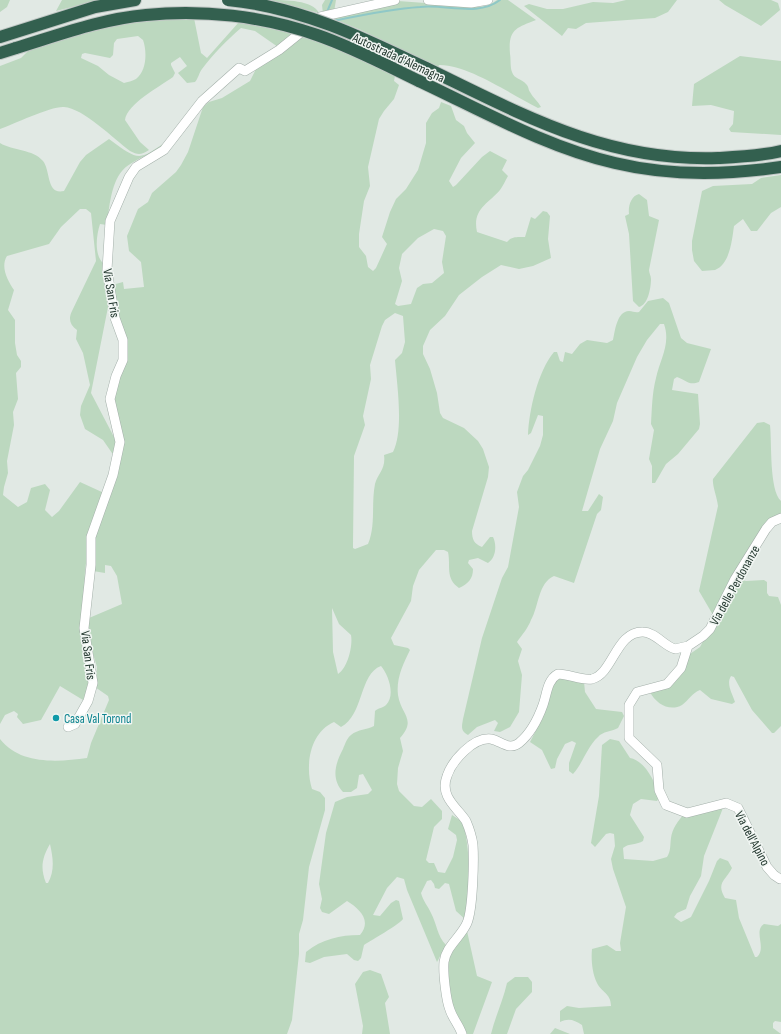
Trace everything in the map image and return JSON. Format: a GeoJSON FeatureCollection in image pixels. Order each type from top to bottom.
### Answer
{"type":"FeatureCollection","features":[{"type":"Feature","properties":{"kind":"highway"},"geometry":{"type":"LineString","coordinates":[[0,37],[95,7],[135,0]]}},
{"type":"Feature","properties":{"kind":"highway","name":"Autostrada d'Alemagna"},"geometry":{"type":"LineString","coordinates":[[228,0],[267,5],[324,22],[426,68],[509,108],[588,140],[617,149],[653,156],[688,159],[726,158],[781,151]]}},
{"type":"Feature","properties":{"kind":"highway","name":"Autostrada d'Alemagna"},"geometry":{"type":"LineString","coordinates":[[0,53],[98,23],[145,15],[208,14],[262,21],[318,35],[535,136],[615,163],[651,170],[735,173],[781,167]]}},
{"type":"Feature","properties":{"kind":"street","name":"Via San Fris"},"geometry":{"type":"LineString","coordinates":[[68,727],[75,724],[78,720],[88,701],[93,683],[84,628],[91,565],[91,537],[113,475],[120,442],[110,399],[116,376],[123,360],[123,340],[115,318],[107,270],[110,221],[114,210],[129,177],[136,167],[164,150],[202,101],[239,68],[245,71],[278,50],[320,17],[395,0]]}},
{"type":"Feature","properties":{"kind":"street"},"geometry":{"type":"LineString","coordinates":[[428,0],[488,0]]}},
{"type":"Feature","properties":{"kind":"street","name":"Via delle Perdonanze"},"geometry":{"type":"LineString","coordinates":[[688,646],[704,636],[710,629],[735,580],[766,529],[772,522],[781,518]]}},
{"type":"Feature","properties":{"kind":"street"},"geometry":{"type":"LineString","coordinates":[[462,1034],[449,1009],[444,964],[448,952],[464,928],[470,913],[473,845],[466,823],[451,804],[448,797],[446,783],[447,775],[463,751],[477,742],[491,739],[510,746],[518,744],[531,731],[543,706],[551,680],[558,674],[588,679],[597,676],[624,641],[637,632],[649,633],[675,649],[688,646]]}},
{"type":"Feature","properties":{"kind":"street","name":"Via dell'Alpino"},"geometry":{"type":"LineString","coordinates":[[688,646],[681,668],[667,684],[637,692],[629,704],[629,738],[657,765],[659,790],[666,805],[687,813],[726,803],[738,808],[768,867],[774,875],[780,879]]}},
{"type":"Feature","properties":{"kind":"green space"},"geometry":{"type":"Polygon","coordinates":[[[0,0],[10,0],[7,7],[0,12],[0,0]]]}},
{"type":"Feature","properties":{"kind":"green space"},"geometry":{"type":"Polygon","coordinates":[[[62,0],[100,0],[56,11],[62,0]]]}},
{"type":"Feature","properties":{"kind":"green space"},"geometry":{"type":"Polygon","coordinates":[[[270,0],[305,3],[311,5],[319,13],[270,0]]]}},
{"type":"Feature","properties":{"kind":"green space"},"geometry":{"type":"Polygon","coordinates":[[[325,0],[336,0],[334,12],[323,14],[322,5],[325,0]]]}},
{"type":"Feature","properties":{"kind":"green space"},"geometry":{"type":"Polygon","coordinates":[[[497,0],[508,0],[536,20],[523,25],[512,34],[510,39],[510,54],[513,74],[516,78],[527,85],[531,94],[541,107],[538,108],[489,81],[463,69],[439,65],[438,67],[361,30],[329,17],[398,1],[479,7],[488,6],[497,0]]]}},
{"type":"Feature","properties":{"kind":"green space"},"geometry":{"type":"Polygon","coordinates":[[[626,0],[677,0],[668,12],[655,18],[586,23],[576,29],[568,28],[562,36],[524,6],[529,4],[547,9],[563,9],[593,2],[613,3],[626,0]]]}},
{"type":"Feature","properties":{"kind":"green space"},"geometry":{"type":"Polygon","coordinates":[[[719,0],[771,0],[778,3],[780,10],[761,26],[719,0]]]}},
{"type":"Feature","properties":{"kind":"green space"},"geometry":{"type":"Polygon","coordinates":[[[194,18],[201,53],[207,58],[239,22],[296,34],[278,47],[255,31],[241,28],[225,42],[211,58],[202,69],[195,82],[187,83],[178,73],[187,66],[180,57],[171,63],[175,73],[173,77],[137,102],[127,114],[125,120],[140,142],[149,150],[142,154],[137,154],[130,151],[89,118],[72,109],[64,107],[50,109],[0,129],[0,66],[21,58],[28,51],[27,48],[80,32],[146,19],[194,18]],[[138,36],[117,39],[114,43],[113,55],[110,58],[85,53],[82,54],[81,58],[98,66],[109,75],[124,83],[136,79],[142,71],[145,61],[143,40],[138,36]]]}},
{"type":"Feature","properties":{"kind":"green space"},"geometry":{"type":"Polygon","coordinates":[[[301,36],[333,47],[395,76],[394,81],[399,85],[394,99],[379,119],[368,167],[370,186],[364,201],[359,234],[359,247],[366,256],[368,267],[373,271],[376,268],[387,244],[382,237],[390,212],[396,199],[406,189],[418,170],[426,143],[426,123],[432,113],[439,108],[441,102],[451,106],[456,120],[464,126],[467,133],[475,143],[461,158],[449,181],[453,187],[482,157],[490,151],[507,160],[502,170],[508,176],[500,190],[479,212],[476,224],[477,232],[507,242],[513,238],[525,237],[531,217],[535,219],[543,211],[547,212],[550,216],[548,239],[551,258],[533,266],[519,269],[501,265],[482,277],[459,295],[445,316],[430,330],[423,346],[423,354],[430,369],[437,393],[440,413],[443,418],[464,428],[478,441],[483,449],[489,467],[488,477],[472,534],[475,543],[482,547],[490,537],[493,537],[495,547],[493,558],[488,563],[478,558],[469,560],[468,563],[473,569],[472,576],[465,585],[459,588],[450,576],[448,552],[444,550],[436,550],[419,570],[413,586],[411,601],[391,638],[394,645],[408,648],[410,650],[398,683],[398,695],[408,721],[405,732],[400,738],[403,751],[398,768],[397,784],[399,791],[414,806],[422,807],[431,799],[442,811],[442,819],[434,827],[426,860],[429,863],[434,863],[438,872],[445,873],[453,857],[457,840],[456,835],[448,829],[452,815],[463,822],[469,859],[466,920],[456,911],[449,884],[445,883],[439,889],[435,888],[431,880],[427,881],[421,893],[430,910],[439,934],[446,945],[437,962],[407,890],[404,879],[397,877],[387,888],[373,915],[380,916],[391,903],[396,900],[399,901],[403,919],[364,945],[361,958],[358,961],[354,960],[347,954],[324,957],[310,963],[305,962],[306,952],[318,944],[345,936],[360,935],[365,925],[365,920],[360,912],[347,901],[329,914],[322,912],[320,908],[322,899],[319,884],[326,833],[335,802],[347,797],[368,794],[372,790],[363,774],[359,775],[357,788],[351,792],[343,792],[337,782],[336,766],[348,738],[357,732],[374,726],[375,711],[385,706],[389,701],[391,690],[390,685],[381,666],[374,670],[369,677],[354,714],[341,727],[334,722],[326,727],[314,742],[311,751],[309,771],[312,789],[320,792],[325,798],[325,810],[309,867],[303,920],[299,934],[299,954],[292,1020],[287,1034],[0,1034],[0,739],[18,754],[40,760],[52,761],[87,758],[91,743],[109,700],[108,696],[95,687],[97,667],[86,631],[89,618],[122,604],[117,576],[111,566],[105,565],[105,573],[93,571],[92,538],[122,444],[112,397],[126,361],[112,285],[123,282],[124,289],[144,287],[141,262],[129,251],[127,236],[138,209],[148,202],[152,193],[176,172],[181,165],[188,152],[203,107],[209,102],[222,98],[250,81],[257,64],[301,36]],[[434,229],[418,238],[402,254],[399,268],[402,281],[395,304],[398,306],[411,304],[417,288],[423,284],[432,283],[444,273],[442,262],[446,236],[443,231],[434,229]],[[395,313],[385,320],[370,365],[371,379],[363,416],[365,425],[354,456],[353,548],[355,549],[368,544],[373,522],[373,499],[376,480],[384,464],[384,455],[393,452],[398,432],[399,407],[395,360],[402,353],[405,342],[403,316],[395,313]],[[332,608],[333,652],[338,674],[345,667],[347,662],[350,650],[351,635],[339,624],[332,608]],[[50,844],[43,863],[43,873],[46,883],[48,883],[52,873],[53,864],[50,844]]]}},
{"type":"Feature","properties":{"kind":"green space"},"geometry":{"type":"Polygon","coordinates":[[[740,56],[781,61],[781,135],[731,132],[729,129],[733,124],[734,111],[711,105],[692,106],[694,84],[740,56]]]}},
{"type":"Feature","properties":{"kind":"green space"},"geometry":{"type":"Polygon","coordinates":[[[109,139],[128,152],[140,156],[146,155],[170,139],[166,146],[137,160],[126,167],[118,176],[113,189],[107,225],[100,224],[98,234],[97,251],[104,264],[109,302],[91,393],[115,439],[115,453],[112,453],[103,440],[85,429],[80,415],[81,406],[90,385],[83,353],[76,339],[77,330],[71,324],[70,319],[72,311],[96,261],[91,213],[86,209],[80,209],[61,227],[49,244],[7,256],[4,265],[7,278],[14,290],[8,310],[15,320],[15,343],[17,355],[21,361],[21,367],[16,373],[18,399],[13,412],[14,425],[7,461],[8,473],[3,495],[18,507],[27,502],[31,488],[45,484],[50,490],[45,510],[52,517],[59,511],[80,482],[104,493],[90,537],[85,570],[84,599],[80,625],[82,636],[93,662],[88,688],[83,700],[60,686],[41,720],[23,724],[17,717],[18,714],[14,711],[5,715],[0,724],[0,143],[39,157],[45,165],[54,189],[64,191],[80,162],[86,155],[109,139]]]}},
{"type":"Feature","properties":{"kind":"green space"},"geometry":{"type":"Polygon","coordinates":[[[781,175],[781,207],[771,213],[757,231],[751,231],[743,219],[734,226],[729,251],[724,263],[715,270],[702,271],[694,261],[692,241],[702,191],[713,186],[752,184],[761,178],[781,175]]]}},
{"type":"Feature","properties":{"kind":"green space"},"geometry":{"type":"Polygon","coordinates":[[[639,194],[647,200],[649,216],[659,220],[649,270],[651,279],[650,291],[645,303],[639,307],[633,301],[629,234],[625,216],[629,214],[632,199],[639,194]]]}},
{"type":"Feature","properties":{"kind":"green space"},"geometry":{"type":"Polygon","coordinates":[[[663,298],[669,303],[681,338],[687,343],[711,349],[699,382],[690,383],[677,377],[674,379],[672,390],[698,394],[699,429],[678,454],[666,464],[655,483],[652,483],[652,466],[649,459],[654,430],[651,424],[653,395],[656,378],[666,345],[666,331],[664,324],[660,324],[647,340],[637,357],[617,403],[613,421],[600,449],[582,511],[588,511],[599,494],[603,497],[601,510],[597,514],[574,583],[554,576],[549,579],[542,589],[530,623],[517,642],[522,649],[518,661],[522,675],[519,712],[510,727],[500,732],[494,731],[498,723],[495,720],[477,727],[468,735],[463,730],[463,719],[482,638],[502,578],[508,567],[519,507],[517,492],[523,476],[528,470],[540,446],[543,435],[543,416],[538,415],[531,433],[528,435],[532,403],[543,369],[554,352],[557,352],[560,361],[563,362],[565,352],[572,354],[580,344],[587,340],[607,343],[613,340],[617,322],[622,314],[629,311],[639,312],[648,301],[663,298]]]}},
{"type":"Feature","properties":{"kind":"green space"},"geometry":{"type":"Polygon","coordinates":[[[764,422],[770,425],[774,487],[781,501],[781,519],[778,519],[713,615],[699,591],[718,506],[713,479],[757,423],[764,422]]]}},
{"type":"Feature","properties":{"kind":"green space"},"geometry":{"type":"Polygon","coordinates":[[[737,579],[746,581],[764,580],[767,582],[767,593],[769,596],[778,597],[781,605],[781,726],[774,733],[772,733],[752,710],[734,677],[731,676],[729,685],[735,702],[732,704],[711,699],[700,690],[682,705],[673,708],[664,706],[656,700],[650,692],[651,690],[658,691],[666,688],[687,656],[700,647],[737,579]]]}},
{"type":"Feature","properties":{"kind":"green space"},"geometry":{"type":"Polygon","coordinates":[[[552,677],[584,682],[585,692],[596,709],[622,712],[624,716],[618,728],[600,735],[594,741],[573,774],[569,771],[569,763],[576,743],[572,741],[565,744],[557,759],[555,768],[551,769],[542,750],[530,742],[543,717],[552,677]]]}},
{"type":"Feature","properties":{"kind":"green space"},"geometry":{"type":"Polygon","coordinates":[[[610,739],[619,741],[630,758],[641,763],[653,779],[660,796],[657,801],[641,799],[633,804],[630,815],[644,837],[643,841],[623,848],[624,859],[653,861],[667,857],[670,850],[673,831],[684,814],[723,808],[704,856],[701,876],[690,896],[686,909],[677,913],[674,917],[681,922],[691,917],[717,861],[720,858],[728,861],[732,868],[722,882],[722,893],[725,898],[736,900],[739,918],[755,957],[757,957],[760,953],[761,949],[761,927],[764,924],[778,926],[781,924],[781,1022],[775,1021],[773,1023],[773,1028],[781,1034],[584,1034],[582,1025],[576,1022],[569,1020],[560,1022],[560,1011],[567,1006],[579,1008],[611,1006],[608,995],[599,986],[595,979],[592,966],[592,949],[607,945],[616,951],[621,951],[620,943],[626,907],[611,859],[615,846],[614,834],[606,834],[595,847],[591,843],[599,796],[602,745],[610,739]]]}},
{"type":"Feature","properties":{"kind":"green space"},"geometry":{"type":"Polygon","coordinates":[[[467,931],[477,976],[492,982],[473,1034],[465,1034],[452,1010],[446,963],[451,951],[467,931]]]}},
{"type":"Feature","properties":{"kind":"green space"},"geometry":{"type":"Polygon","coordinates":[[[370,970],[381,974],[389,997],[385,1003],[390,1034],[362,1034],[363,1026],[355,984],[363,972],[370,970]]]}},
{"type":"Feature","properties":{"kind":"green space"},"geometry":{"type":"Polygon","coordinates":[[[515,977],[528,977],[532,982],[532,992],[516,1009],[507,1034],[491,1034],[507,983],[515,977]]]}},
{"type":"Feature","properties":{"kind":"green space"},"geometry":{"type":"Polygon","coordinates":[[[555,1028],[570,1034],[550,1034],[555,1028]]]}},
{"type":"Feature","properties":{"kind":"waterway"},"geometry":{"type":"LineString","coordinates":[[327,12],[332,0]]}},
{"type":"Feature","properties":{"kind":"waterway"},"geometry":{"type":"LineString","coordinates":[[333,21],[376,12],[409,8],[482,8],[500,0]]}},
{"type":"Feature","properties":{"kind":"place","name":"Casa Val Torond"},"geometry":{"type":"Point","coordinates":[56,718]}}]}
